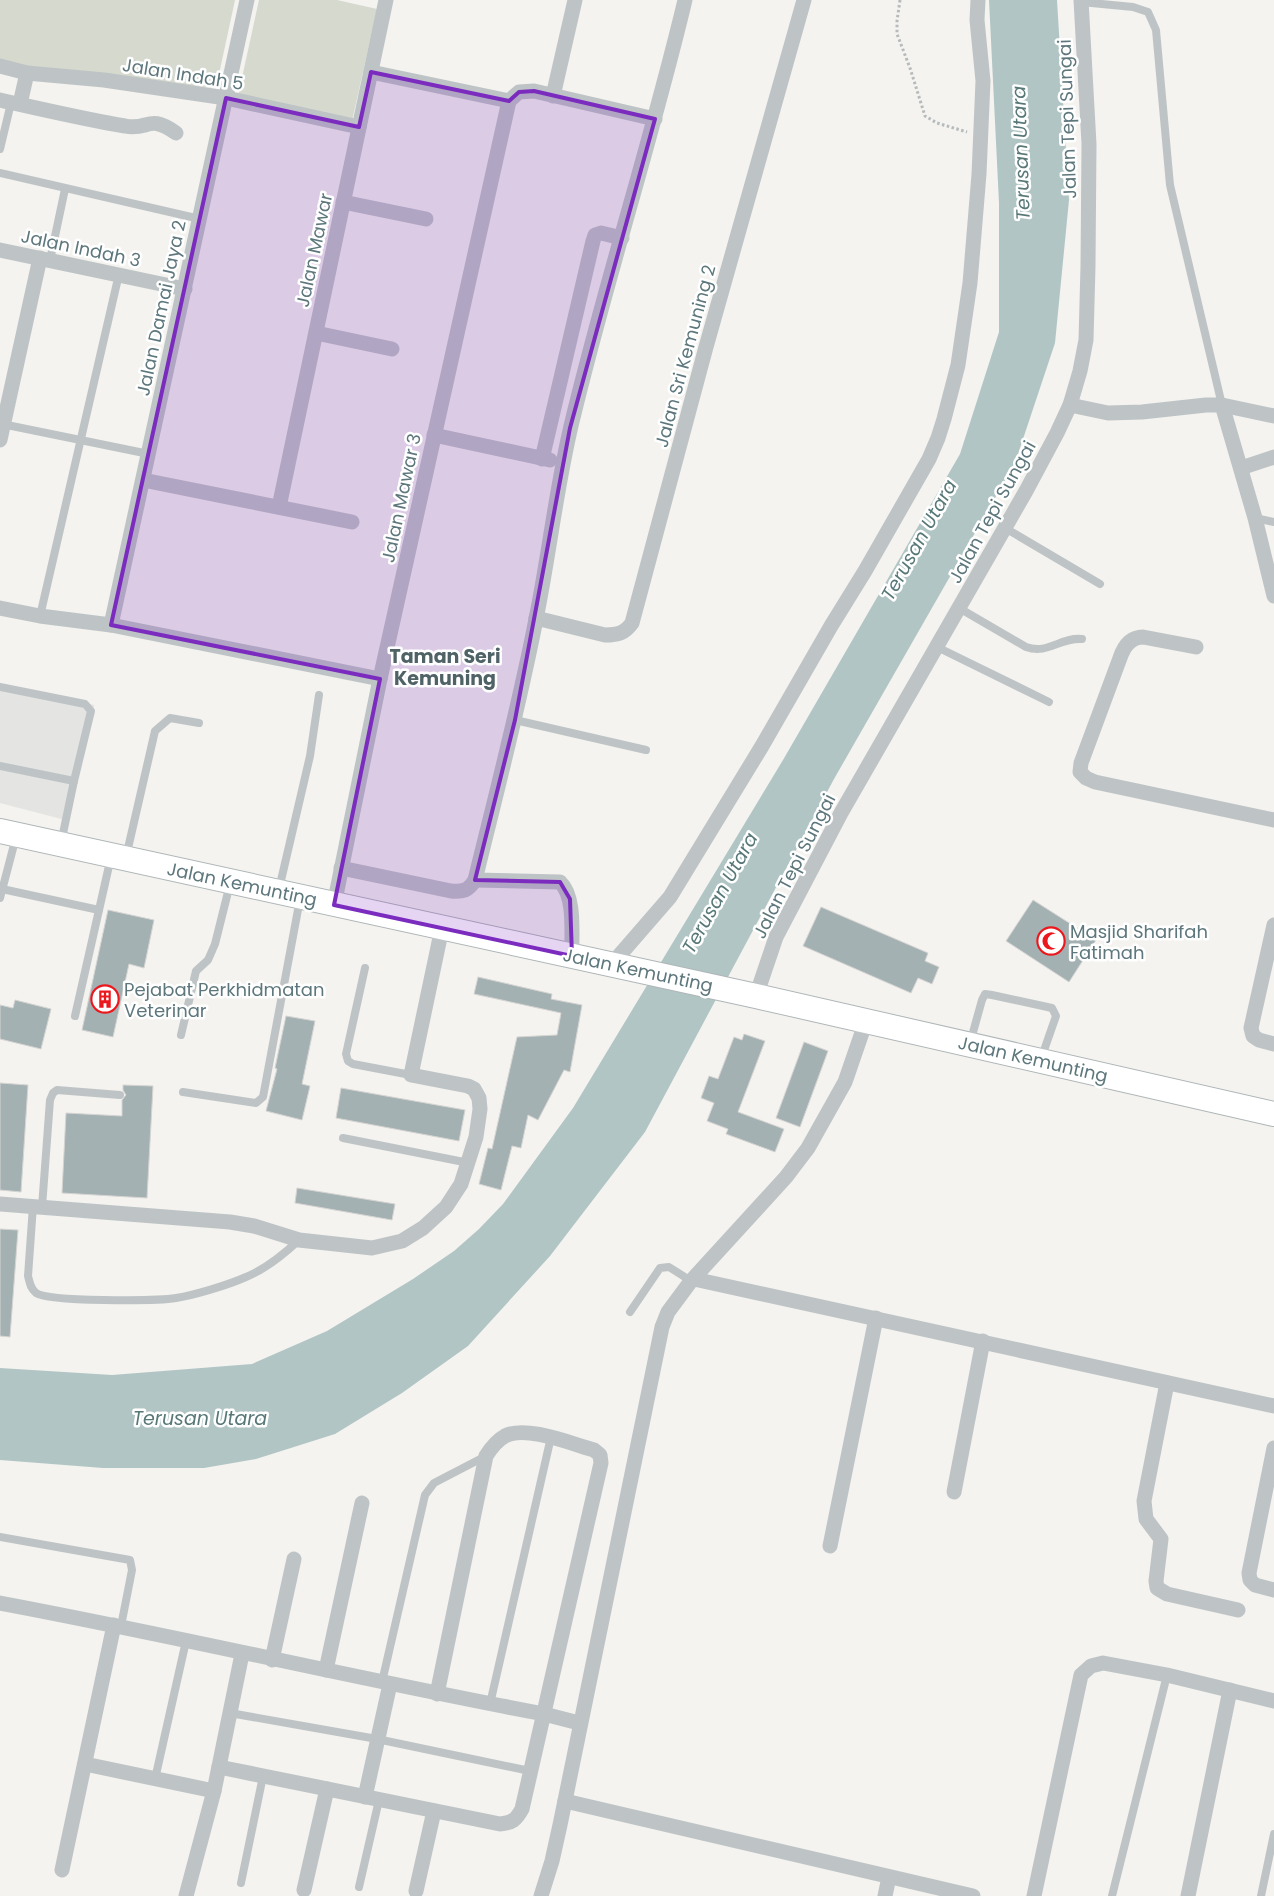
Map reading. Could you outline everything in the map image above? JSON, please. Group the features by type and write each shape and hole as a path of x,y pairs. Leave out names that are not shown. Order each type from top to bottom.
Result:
{"main road":[{"name":"Jalan Kemunting","path":"8,833 748,994 1274,1114"}],"street":[{"name":"Jalan Damai Jaya 2","path":"112,625 247,0"},
{"name":"Jalan Mawar","path":"279,508 386,0"},
{"path":"553,96 575,0"},
{"path":"341,868 461,892 470,888 474,880 515,720 536,618 563,463 584,376 686,0"},
{"name":"Jalan Sri Kemuning 2","path":"536,618 606,635 626,632 632,623 703,356 804,0"},
{"path":"611,965 670,897 865,571 929,458 944,419 953,388 963,335 970,283 979,174 983,81 977,20 978,0"},
{"name":"Jalan Tepi Sungai","path":"748,994 842,812 1005,528 1057,433 1070,405 1080,371 1086,340 1089,144 1081,1"},
{"name":"Jalan Indah 5","path":"0,66 27,73 104,80 226,98 359,127"},
{"path":"371,72 509,101 519,92 534,91 655,119"},
{"path":"27,73 10,102 127,127 157,123 176,132"},
{"name":"Jalan Mawar 3","path":"334,905 380,679 509,101"},
{"path":"343,202 426,219"},
{"path":"542,459 595,235 601,232 622,238"},
{"name":"Jalan Indah 3","path":"0,250 185,289"},
{"path":"0,440 2,424 45,259"},
{"path":"316,333 392,349"},
{"path":"1070,405 1108,413 1142,412 1206,405 1222,406 1274,416"},
{"path":"1222,406 1255,518 1274,596"},
{"path":"434,435 563,463"},
{"path":"1241,468 1274,457"},
{"path":"143,480 352,522"},
{"path":"0,608 40,616 112,625 380,679"},
{"path":"1196,647 1144,637 1136,637 1128,644 1123,650 1110,684 1081,763 1080,772 1086,778 1096,782 1274,820"},
{"path":"474,880 560,882 566,888 570,899 572,956"},
{"path":"1274,925 1251,1028 1252,1036 1274,1044"},
{"path":"0,1204 238,1223 268,1229 299,1240 372,1248 402,1241 423,1228 446,1207 461,1184 476,1137 480,1109 479,1098 474,1089 468,1086 411,1075 442,928"},
{"path":"541,1896 552,1861 565,1801 656,1350 668,1312 692,1280 786,1177 808,1148 845,1082 866,1021"},
{"path":"692,1280 983,1341 1274,1406"},
{"path":"830,1546 876,1318"},
{"path":"954,1492 983,1341"},
{"path":"1167,1383 1144,1501 1146,1520 1161,1539 1156,1581 1157,1588 1167,1594 1238,1610"},
{"path":"219,1767 500,1824 511,1824 522,1809 602,1463 600,1454 594,1450 550,1437 520,1432 507,1435 495,1444 486,1456 437,1694"},
{"path":"1274,1448 1249,1573 1250,1580 1255,1585 1274,1590"},
{"path":"326,1670 362,1503"},
{"path":"272,1660 294,1559"},
{"path":"0,1603 118,1625 242,1654 544,1714 580,1723"},
{"path":"62,1870 118,1625"},
{"path":"186,1896 214,1791 242,1654"},
{"path":"1034,1896 1081,1675 1091,1666 1104,1662 1274,1701"},
{"path":"372,1798 377,1739 386,1683"},
{"path":"1188,1896 1230,1690"},
{"path":"85,1764 214,1791"},
{"path":"304,1890 327,1789"},
{"path":"565,1801 972,1896"},
{"path":"416,1891 434,1811"},
{"path":"885,1896 890,1877"}],"lane":[{"path":"1081,1 1133,7 1148,12 1156,30 1170,185 1222,406"},
{"path":"0,149 10,102"},
{"path":"0,173 200,219"},
{"path":"45,259 65,189"},
{"path":"40,616 119,274"},
{"path":"2,424 149,454"},
{"path":"1255,518 1274,522"},
{"path":"1005,528 1100,584"},
{"path":"959,608 1026,647 1035,650 1047,649 1065,640 1082,639"},
{"path":"937,647 1049,702"},
{"path":"0,687 85,704 91,711 61,845"},
{"path":"184,1092 256,1103 263,1097 319,695"},
{"path":"75,1016 99,910 118,857 155,731 170,718 199,723"},
{"path":"515,720 646,750"},
{"path":"0,766 74,781"},
{"path":"0,898 8,833"},
{"path":"181,1035 196,971 208,960 215,944 231,882"},
{"path":"2,889 99,910"},
{"path":"365,968 346,1054 348,1061 353,1064 411,1075"},
{"path":"969,1044 982,1000 986,994 1052,1008 1056,1016 1040,1061"},
{"path":"120,1094 57,1090 53,1093 50,1100 28,1276 30,1287 37,1294 50,1297 123,1300 177,1298 247,1277 273,1262 299,1240"},
{"path":"343,1138 469,1163"},
{"path":"630,1312 660,1268 669,1267 692,1280"},
{"path":"490,1704 550,1437"},
{"path":"386,1683 425,1495 434,1483 486,1456"},
{"path":"0,1537 130,1560 132,1570 118,1625"},
{"path":"155,1779 186,1641"},
{"path":"1112,1896 1167,1675"},
{"path":"230,1713 377,1739 530,1771"},
{"path":"241,1883 263,1776"},
{"path":"359,1887 372,1798"},
{"path":"1261,1896 1274,1834"}],"path":[{"path":"900,0 897,34 925,116 937,123 980,135"}],"highlighted area":[{"path":"371,72 509,101 519,92 534,91 655,119 570,428 515,720 475,880 560,882 570,899 572,956 334,905 380,679 111,625 226,98 359,127"}],"shaded area":[{"path":"0,0 235,0 216,88 59,74 0,64"},
{"path":"259,0 337,0 377,9 352,121 238,96"},
{"path":"0,684 94,705 69,821 0,803"}],"water":[{"name":"Terusan Utara","path":"989,0 1057,0 1069,200 1055,343 1015,463 834,779 645,1132 550,1256 468,1346 402,1393 335,1434 256,1459 204,1468 103,1468 0,1460 0,1368 112,1375 252,1364 327,1331 413,1279 454,1251 479,1229 503,1204 573,1108 783,760 960,454 999,332 999,203"}],"building":[{"name":"Masjid Sharifah Fatimah","path":"1033,900 1096,940 1069,982 1006,941"},
{"path":"821,907 928,953 925,961 939,967 932,984 918,978 911,993 803,946"},
{"name":"Pejabat Perkhidmatan Veterinar","path":"108,910 154,920 144,968 129,964 113,1037 82,1030"},
{"path":"478,977 552,994 551,999 582,1005 570,1072 564,1070 538,1120 528,1115 521,1148 512,1146 501,1190 479,1184 488,1148 492,1149 517,1037 557,1035 561,1013 474,994"},
{"path":"15,1000 51,1009 41,1049 0,1039 0,1005 13,1008"},
{"path":"286,1016 315,1021 302,1084 310,1086 302,1120 266,1111 277,1069 275,1068"},
{"path":"744,1034 765,1041 738,1112 784,1129 775,1152 726,1134 728,1129 707,1121 714,1103 701,1098 709,1076 718,1079 734,1037 742,1040"},
{"path":"804,1042 828,1051 800,1127 776,1118"},
{"path":"0,1083 28,1085 21,1192 0,1190"},
{"path":"123,1085 153,1086 147,1198 62,1193 66,1113 122,1116 122,1100 126,1095"},
{"path":"341,1088 465,1110 459,1141 336,1118"},
{"path":"297,1188 395,1204 392,1220 295,1203"},
{"path":"0,1229 18,1230 10,1337 0,1336"}],"place":[{"name":"Masjid Sharifah Fatimah","path":"1051,941"},
{"name":"Pejabat Perkhidmatan Veterinar","path":"105,999"}],"district":[{"name":"Taman Seri Kemuning","path":"445,667"}]}
